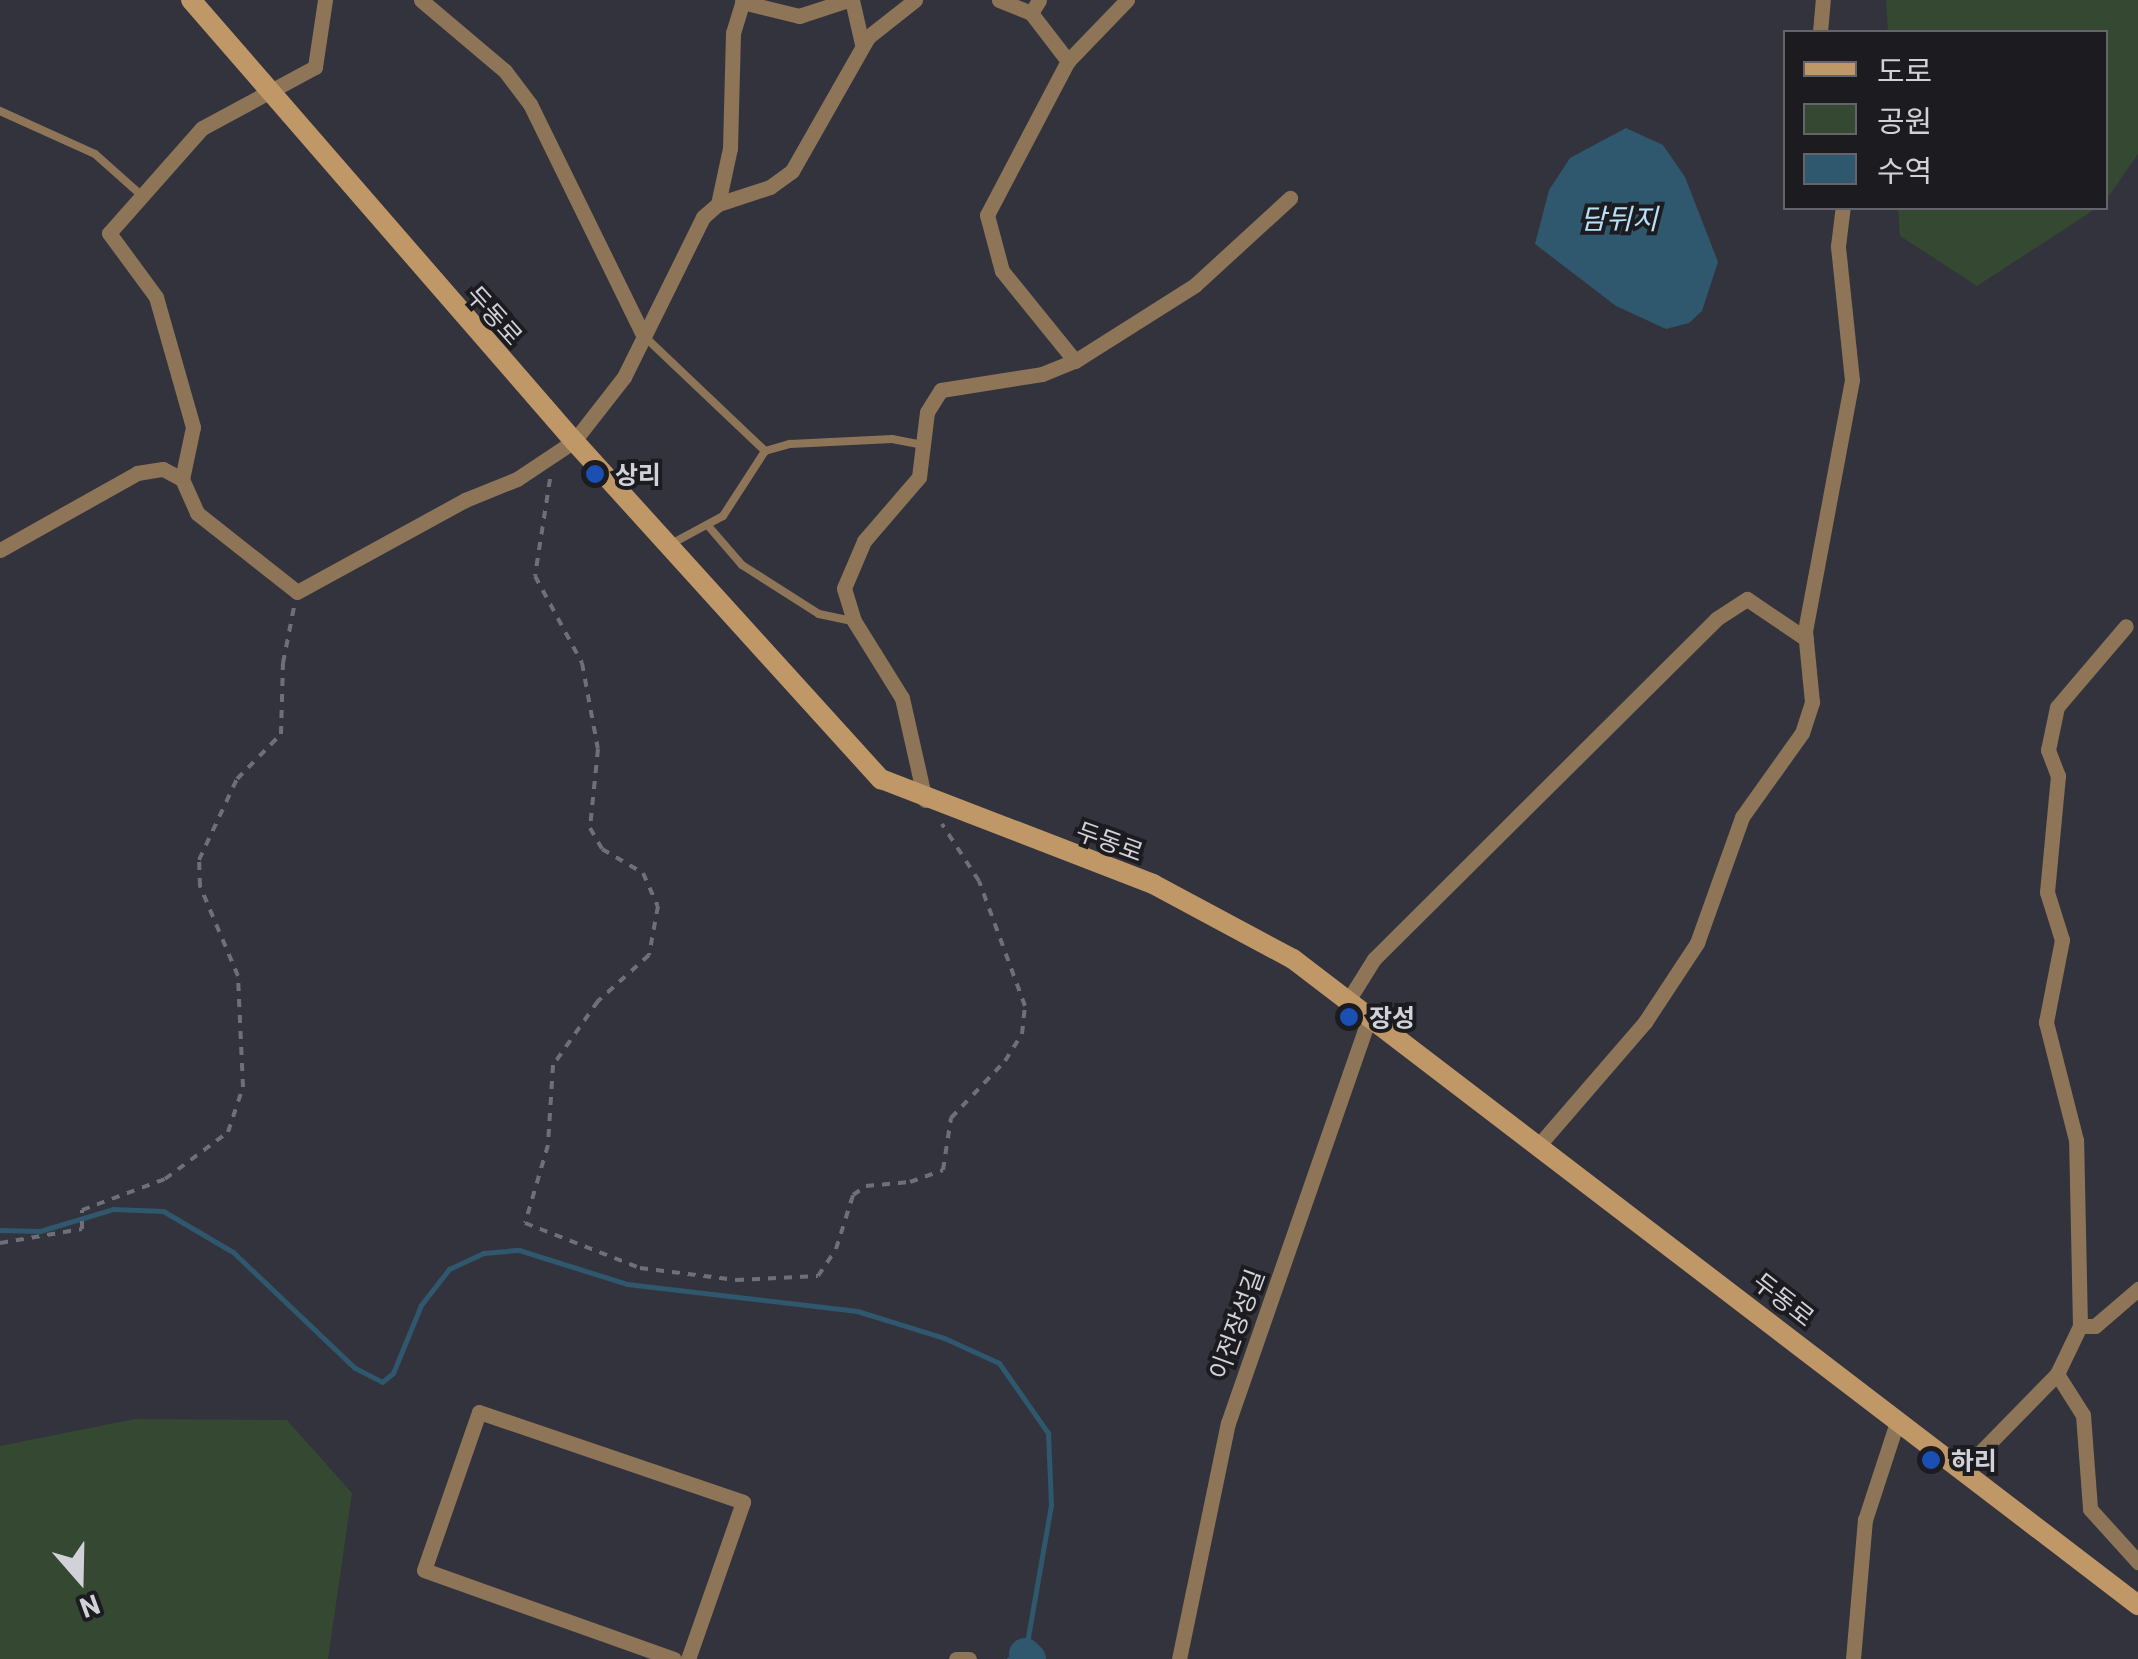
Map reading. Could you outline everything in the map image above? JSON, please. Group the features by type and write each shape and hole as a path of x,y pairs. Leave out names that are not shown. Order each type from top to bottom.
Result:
{"main road":[{"name":"두동로","path":"191,0 574,442 881,779 925,800 1153,884 1293,959 2138,1605"}],"street":[{"path":"325,0 316,68 272,96 202,128 139,193 108,233 156,297 193,427 182,479 197,512 218,534 297,592 574,442 624,377 703,217 718,204 770,187 792,172 862,48 888,16 915,0"},
{"path":"422,0 505,71 530,104 644,337"},
{"path":"718,204 730,148 733,33 743,1 799,16 850,0 862,48"},
{"path":"999,0 1035,7 1068,61"},
{"path":"1075,361 1002,272 987,216 1068,61 1127,0"},
{"path":"1820,30 1824,0"},
{"path":"925,800 902,698 854,622 844,588 864,541 919,477 928,412 941,390 1042,374 1075,361 1195,285 1290,198"},
{"path":"1538,1146 1645,1022 1697,943 1742,817 1802,733 1812,702 1806,639 1852,380 1838,246 1843,210"},
{"path":"0,550 137,473 163,470 182,479"},
{"path":"1349,999 1374,958 1716,619 1747,600 1806,639"},
{"path":"1963,1470 2057,1374 2080,1326 2076,1140 2046,1022 2062,940 2048,892 2058,776 2048,750 2057,706 2126,626"},
{"name":"이전장성길","path":"1179,1659 1228,1422 1370,1015"},
{"path":"2080,1326 2095,1326 2138,1289"},
{"path":"2057,1374 2083,1415 2090,1509 2138,1562"},
{"path":"674,1659 424,1570 480,1412 744,1502 688,1659"},
{"path":"1853,1659 1865,1520 1898,1420"}],"lane":[{"path":"0,112 95,154 139,193"},
{"path":"644,337 765,451"},
{"path":"667,546 710,528 765,451 790,444 892,439 926,446"},
{"path":"710,528 742,565 820,614 854,622"}],"path":[{"path":"546,460 549,494 535,576 582,663 598,749 590,828 602,849 643,873 658,906 649,954 598,1002 553,1065 548,1145 525,1223 640,1268 736,1280 818,1276 836,1249 853,1195 866,1186 910,1182 943,1170 951,1118 1005,1061 1022,1034 1025,1006 980,881 925,800"},
{"path":"0,1243 82,1229 82,1210 166,1179 228,1132 243,1086 238,976 200,886 198,860 237,779 282,734 282,663 297,592"}],"green space":[{"path":"1886,0 2138,0 2138,154 2108,197 2108,30 1888,30"},
{"path":"1898,210 2094,210 1977,286 1900,236"},
{"path":"135,1419 287,1420 352,1493 328,1659 0,1659 0,1446"}],"water":[{"name":"담뒤지","path":"1626,128 1663,145 1685,177 1718,262 1702,311 1689,323 1666,329 1616,306 1535,244 1549,190 1570,158"}],"waterway":[{"path":"0,1230 40,1231 113,1209 163,1211 233,1252 355,1368 382,1382 393,1373 421,1305 449,1269 483,1253 519,1250 627,1284 857,1311 944,1338 999,1363 1048,1433 1051,1505 1025,1654 1009,1659"},
{"path":"1025,1654 1030,1659"}],"place":[{"name":"상리","path":"595,474"},
{"name":"장성","path":"1349,1017"},
{"name":"하리","path":"1931,1460"}]}
